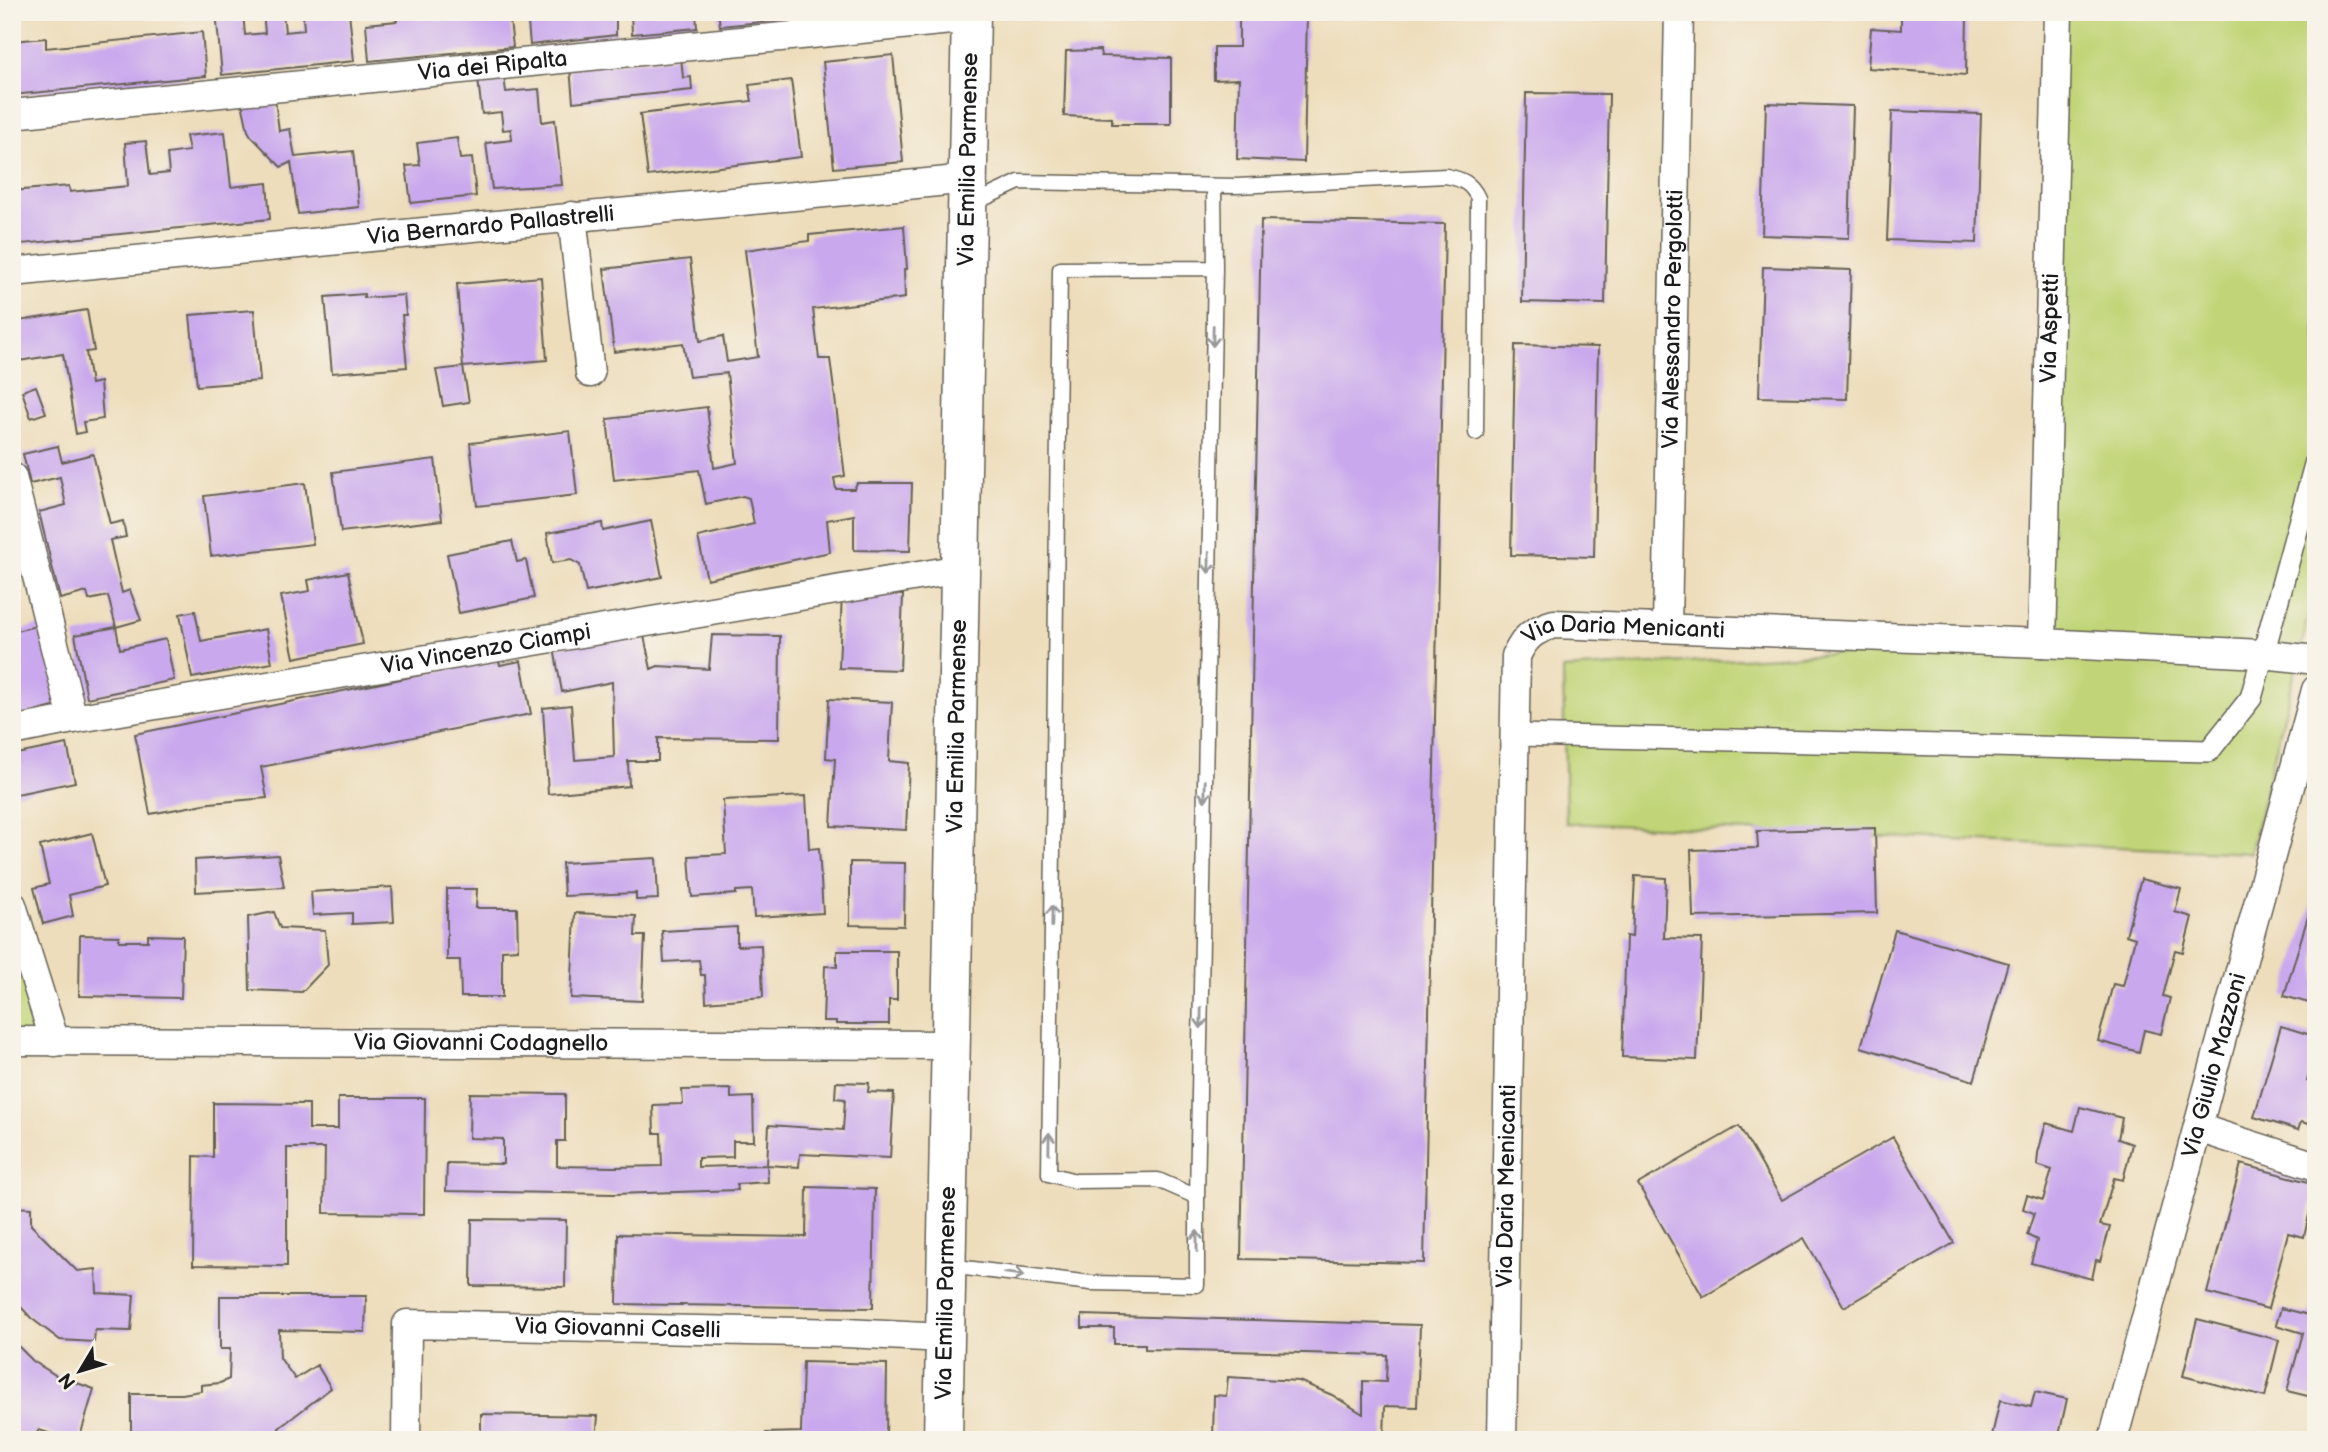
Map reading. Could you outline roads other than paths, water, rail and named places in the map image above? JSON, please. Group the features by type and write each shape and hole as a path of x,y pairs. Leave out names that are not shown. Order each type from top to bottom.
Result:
{"main road":[{"name":"Via Emilia Parmense","path":"943,1440 971,15"}],"street":[{"name":"Via Alessandro Pergolotti","path":"1667,627 1679,12"},
{"name":"Via Aspetti","path":"2042,643 2058,12"},
{"name":"Via dei Ripalta","path":"12,114 971,15"},
{"name":"Via Bernardo Pallastrelli","path":"12,272 572,216 968,192"},
{"path":"572,216 590,373"},
{"path":"1515,735 2209,751 2251,698 2316,461"},
{"path":"12,477 73,719"},
{"name":"Via Vincenzo Ciampi","path":"12,732 73,719 960,569"},
{"name":"Via Daria Menicanti","path":"1502,1440 1516,656 1524,640 1540,628 1554,624 2042,643 2262,654 2316,660"},
{"name":"Via Giulio Mazzoni","path":"2113,1440 2316,690"},
{"path":"12,905 55,1042"},
{"name":"Via Giovanni Codagnello","path":"12,1041 951,1045"},
{"path":"2198,1128 2316,1166"},
{"name":"Via Giovanni Caselli","path":"406,1440 407,1324 846,1333 945,1338"}],"lane":[{"path":"968,192 1019,182 1214,186 1446,176 1462,179 1473,188 1478,198 1476,433"},
{"path":"946,1266 1091,1283 1197,1285 1215,268 1214,186"},
{"path":"1197,1197 1158,1180 1075,1181 1049,1174 1060,269 1215,268"}]}
